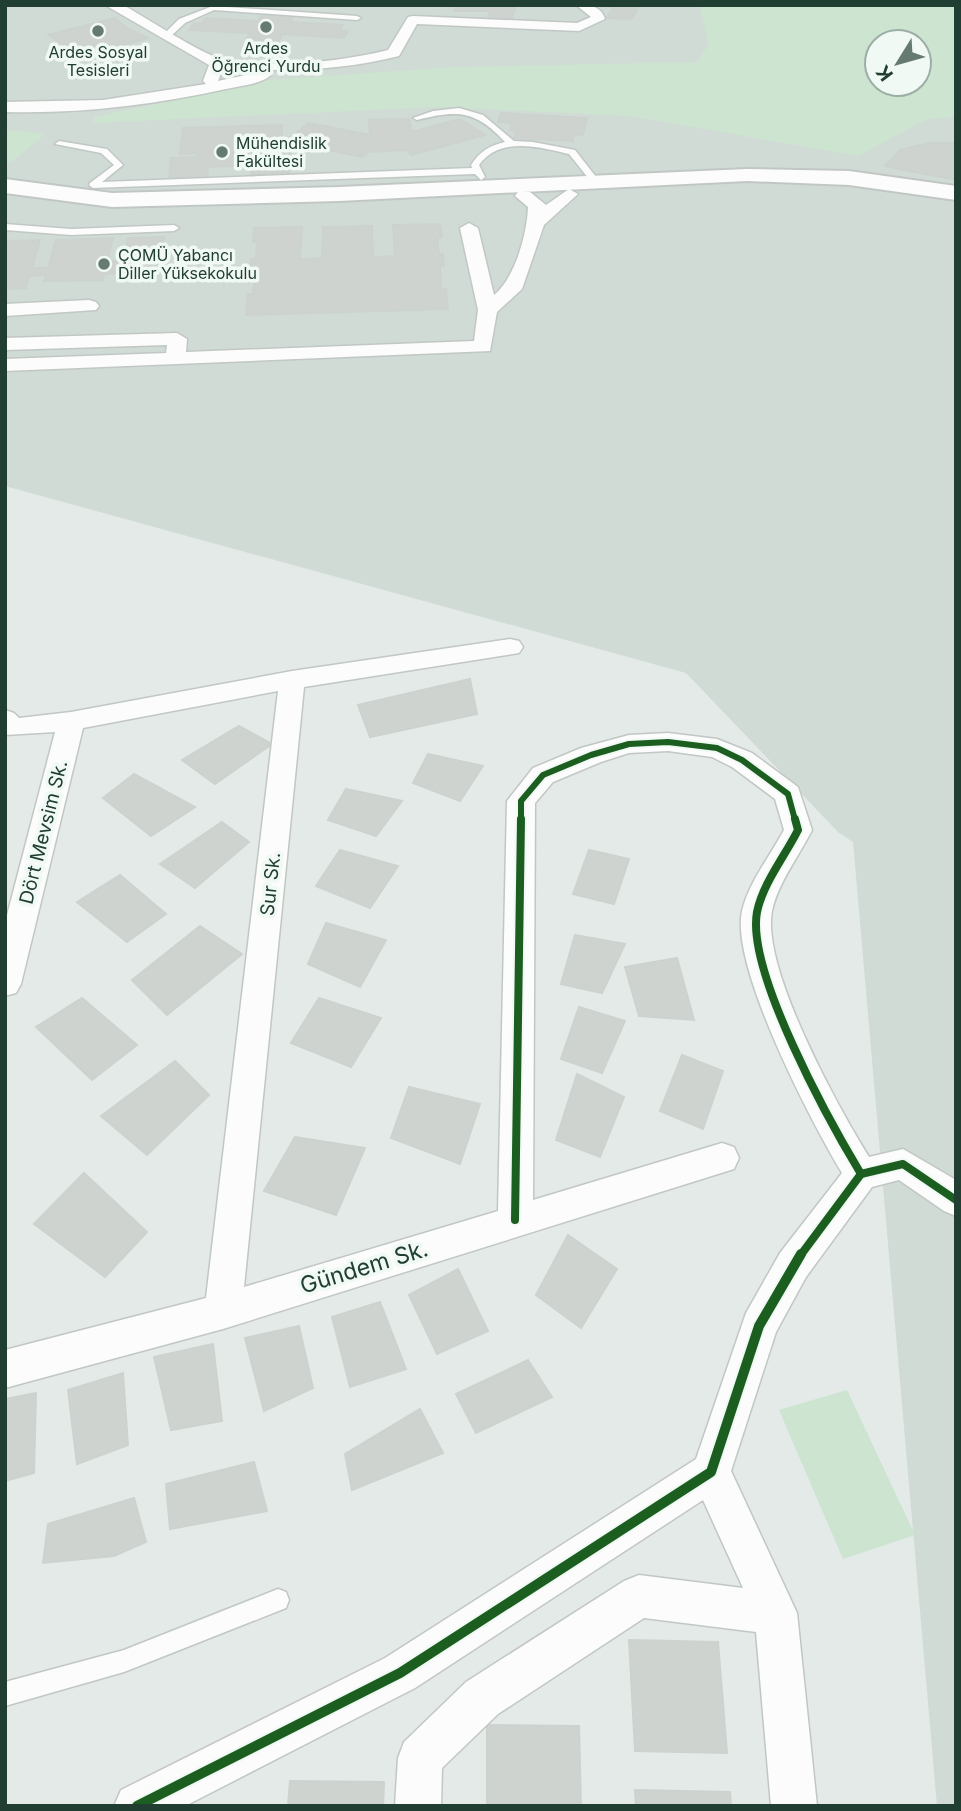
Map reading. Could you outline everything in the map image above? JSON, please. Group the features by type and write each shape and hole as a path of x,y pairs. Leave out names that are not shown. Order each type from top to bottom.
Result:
{"street":[{"path":"112,5 217,63 291,69"},
{"path":"5,107 75,108 194,91 291,69 340,65 394,53 413,20 579,27 598,19 598,16 583,5"},
{"path":"194,91 209,83 217,63"},
{"path":"536,223 569,189 596,182 747,175 849,178 956,193"},
{"path":"5,186 86,191 112,200 482,179 519,191 537,205 536,223 513,289 488,310"},
{"path":"5,202 109,214 519,191 739,186 887,192 956,203"},
{"path":"5,365 483,347 488,310 470,228"},
{"path":"5,310 89,306"},
{"path":"5,344 177,339 175,360"},
{"path":"5,719 12,727 71,721 292,680 510,647"},
{"name":"Sur Sk.","path":"223,1311 292,680"},
{"name":"Dört Mevsim Sk.","path":"5,984 71,721"},
{"path":"515,1220 521,801 543,775 629,744 668,742 717,748 742,760 788,794 798,830 757,911 755,932 760,962 847,1152 861,1174"},
{"name":"Gündem Sk.","path":"5,1369 223,1311 722,1158"},
{"path":"137,1806 400,1673 711,1472 759,1326 793,1265 861,1174 903,1164 956,1200"},
{"path":"711,1472 776,1614 794,1806"},
{"path":"418,1806 420,1758 482,1698 639,1595 776,1614"}],"lane":[{"path":"150,25 182,21 213,8 357,18"},
{"path":"167,35 182,21"},
{"path":"417,118 449,109 464,110 500,131 513,145"},
{"path":"59,144 104,151 119,165 86,191"},
{"path":"482,179 478,157 486,150 513,145 572,152 596,182"},
{"path":"5,227 71,232 174,228"},
{"path":"5,1694 124,1661 278,1600"}],"shaded area":[{"path":"5,5 956,5 956,1806 937,1806 853,842 839,833 686,673 5,486"}],"green space":[{"path":"699,5 956,5 956,117 927,119 858,156 630,116 438,107 92,123 94,117 268,80 454,67 697,62 709,44"},
{"path":"11,130 45,134 12,162 5,161 5,135"},
{"path":"847,1390 915,1535 843,1559 779,1410"}],"building":[{"path":"457,5 516,5 512,18 488,17 490,11 454,11"},
{"path":"640,5 631,19 606,18 614,8 603,6"},
{"name":"Ardes Öğrenci Yurdu","path":"262,15 293,16 290,22 343,25 340,30 348,31 344,38 282,34 279,41 247,39 250,33 189,30 194,23 202,24 206,18 258,21"},
{"name":"Ardes Sosyal Tesisleri","path":"115,18 128,29 148,38 114,48 64,45 48,35"},
{"path":"501,113 587,118 583,135 574,134 573,141 514,138 516,131 510,130 512,123 498,122"},
{"name":"Mühendislik Fakültesi","path":"409,119 411,132 460,119 485,135 412,155 405,150 369,152 362,157 286,141 309,123 370,135 369,120"},
{"name":"Mühendislik Fakültesi","path":"282,125 282,150 264,151 263,155 289,154 289,173 251,174 252,165 208,167 207,176 169,177 171,158 197,157 198,153 180,154 183,128"},
{"path":"930,143 956,143 956,180 885,166 900,150"},
{"path":"440,224 442,237 437,238 439,255 443,254 444,266 440,266 441,289 446,289 448,309 246,315 248,294 253,294 255,271 250,271 251,259 256,259 254,228 302,227 300,259 322,258 323,227 372,226 373,257 395,256 393,225"},
{"name":"ÇOMÜ Yabancı Diller Yüksekokulu","path":"164,237 156,278 119,279 120,273 104,274 103,280 44,281 46,275 29,276 26,288 5,289 5,241 40,240 32,268 48,268 56,240 113,238 107,261 123,261 128,238"},
{"path":"470,679 477,714 370,737 358,705"},
{"path":"239,726 272,744 215,784 182,760"},
{"path":"428,754 483,766 460,801 413,783"},
{"path":"134,774 195,807 151,836 103,798"},
{"path":"346,789 402,801 376,836 328,820"},
{"path":"222,822 249,842 195,888 160,864"},
{"path":"340,850 398,866 370,908 316,886"},
{"path":"589,850 629,859 614,904 573,894"},
{"path":"120,875 166,914 127,942 77,902"},
{"path":"326,923 386,940 360,987 308,964"},
{"path":"200,926 242,954 167,1015 132,980"},
{"path":"575,935 625,944 602,993 561,984"},
{"path":"677,958 694,1020 639,1016 625,967"},
{"path":"82,998 137,1045 92,1080 36,1027"},
{"path":"319,998 381,1018 351,1067 291,1043"},
{"path":"579,1007 625,1021 602,1073 561,1059"},
{"path":"682,1055 723,1071 703,1129 660,1111"},
{"path":"175,1061 209,1095 147,1155 101,1116"},
{"path":"577,1074 624,1097 600,1157 556,1140"},
{"path":"409,1087 480,1104 460,1164 391,1138"},
{"path":"295,1137 365,1148 336,1215 264,1191"},
{"path":"84,1173 147,1232 105,1277 34,1224"},
{"path":"568,1235 617,1269 581,1328 536,1295"},
{"path":"458,1269 488,1331 437,1354 409,1295"},
{"path":"380,1302 406,1369 350,1387 332,1317"},
{"path":"299,1326 313,1388 264,1411 245,1338"},
{"path":"213,1344 222,1421 171,1430 154,1357"},
{"path":"528,1360 552,1397 476,1433 456,1394"},
{"path":"123,1373 128,1445 77,1464 68,1390"},
{"path":"36,1393 34,1473 5,1481 5,1399"},
{"path":"420,1409 443,1453 352,1490 345,1454"},
{"path":"254,1462 267,1511 170,1529 166,1484"},
{"path":"134,1498 146,1542 114,1556 43,1563 48,1524"},
{"path":"629,1640 718,1642 727,1753 635,1751"},
{"path":"487,1725 579,1726 581,1806 487,1806"},
{"path":"290,1781 384,1782 383,1806 288,1806"},
{"path":"635,1790 730,1792 731,1806 636,1806"}],"cycle path":[{"path":"515,1220 521,801 543,775 591,755 629,744 668,742 717,748 742,760 788,794 798,830 761,902 757,912 756,934 762,963 788,1031 861,1174"},
{"path":"137,1806 400,1673 711,1472 759,1326 793,1265 861,1174 903,1164 956,1200"}],"place":[{"name":"Ardes Öğrenci Yurdu","path":"266,27"},
{"name":"Ardes Sosyal Tesisleri","path":"98,31"},
{"name":"Mühendislik Fakültesi","path":"222,152"},
{"name":"ÇOMÜ Yabancı Diller Yüksekokulu","path":"104,264"}]}
